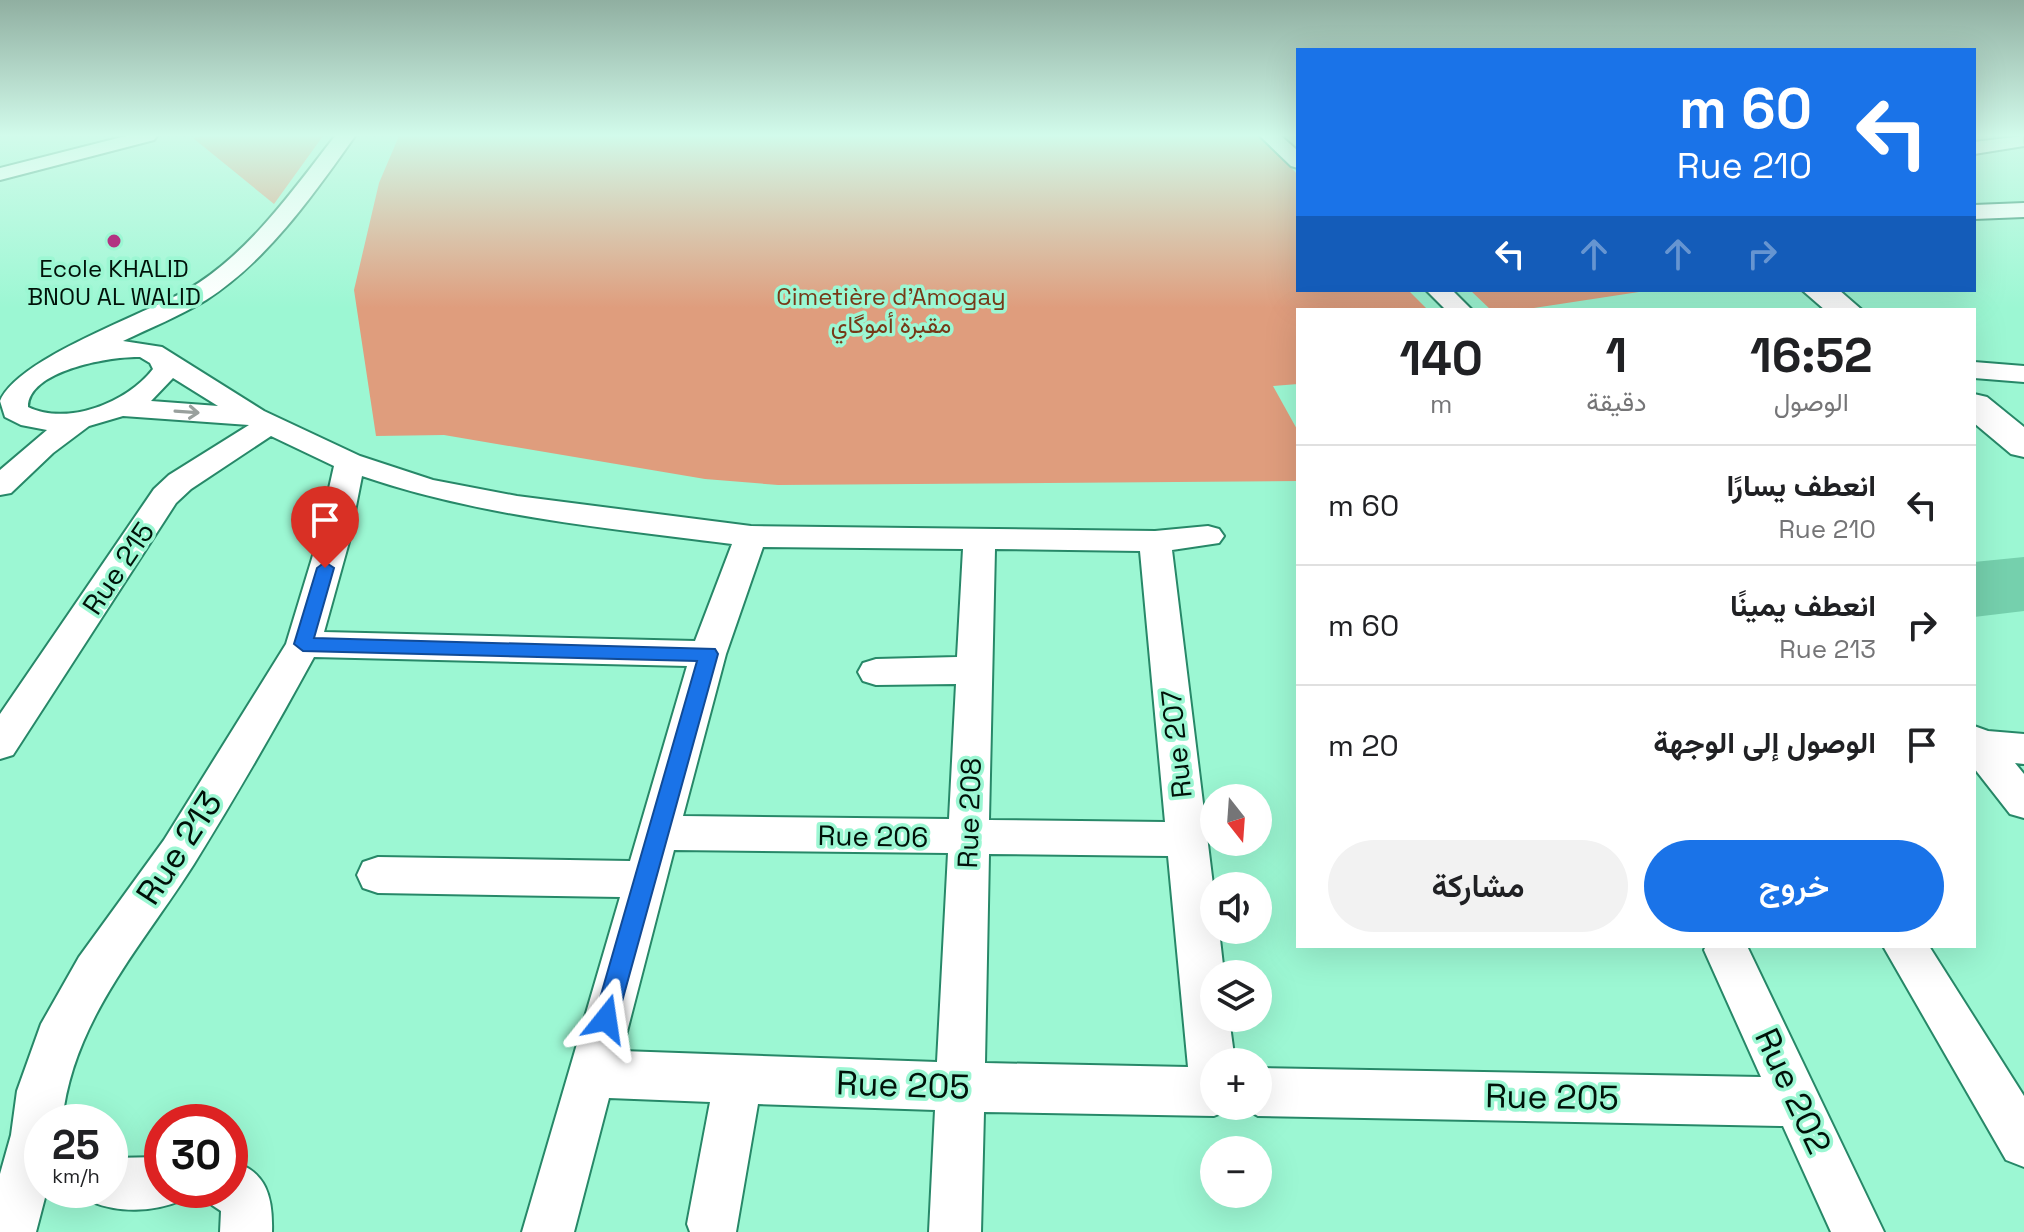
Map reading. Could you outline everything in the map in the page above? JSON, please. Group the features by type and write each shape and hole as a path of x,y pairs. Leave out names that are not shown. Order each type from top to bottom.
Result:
{"main road":[{"path":"1821,292 1843,308"},
{"path":"1976,407 2024,446"}],"street":[{"path":"0,464 18,419 13,403 26,383 198,294 245,256 301,193"},
{"path":"1976,212 2014,211 2024,234"},
{"path":"1440,292 1458,308"},
{"path":"18,419 52,423 79,420 120,407 152,389 166,369 162,358 198,294"},
{"path":"0,379 124,349 162,358 261,421 350,462 427,488 517,506 751,536 1155,541 1208,536"},
{"path":"1976,370 2024,374"},
{"path":"120,407 261,421"},
{"path":"0,486 79,420"},
{"name":"Rue 215","path":"0,744 165,496 261,421"},
{"name":"Rue 213","path":"40,1104 58,1040 95,972 179,852 269,706 303,644 333,542 350,462"},
{"path":"548,1232 708,654 751,536"},
{"name":"Rue 208","path":"955,1232 979,539"},
{"name":"Rue 207","path":"1155,541 1209,1048"},
{"path":"303,644 708,654"},
{"path":"876,672 974,670"},
{"path":"1976,743 2024,749"},
{"path":"1976,743 2024,802"},
{"name":"Rue 206","path":"657,833 1186,839"},
{"path":"378,875 644,879"},
{"path":"1906,948 2024,1142"},
{"name":"Rue 202","path":"1726,950 1858,1232"},
{"name":"Rue 205","path":"591,1074 959,1087 1200,1091"},
{"path":"713,1224 738,1080"},
{"name":"Rue 205","path":"1272,1092 1798,1102"},
{"path":"246,1232 247,1208"}],"green space":[{"path":"261,193 282,193 274,204"},
{"name":"Cimetière d'Amogay مقبرة أموگاي","path":"377,193 1296,193 1296,292 1410,292 1426,308 1296,308 1296,384 1273,386 1296,427 1296,481 778,485 705,479 444,435 376,436 354,290"},
{"path":"1472,292 1639,292 1533,308 1489,308"}],"building":[{"path":"2024,557 2024,611 1976,617 1976,562"}],"place":[{"name":"Ecole KHALID BNOU AL WALID","path":"114,241"}],"route":[{"path":"325,568 303,644 708,654 606,1019"}]}
